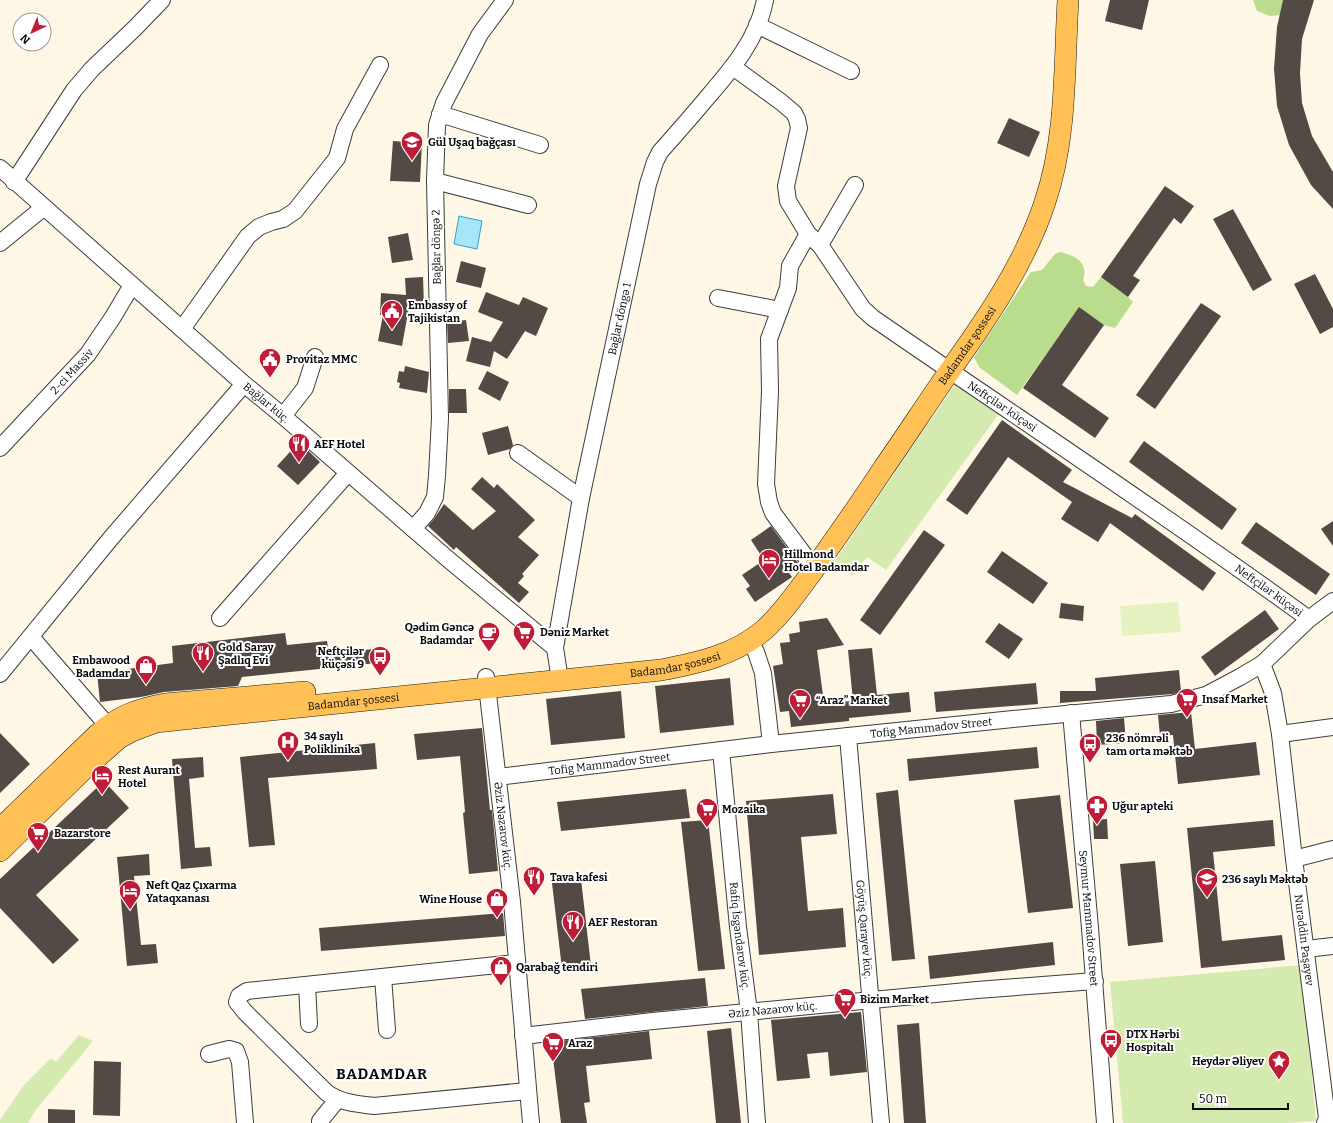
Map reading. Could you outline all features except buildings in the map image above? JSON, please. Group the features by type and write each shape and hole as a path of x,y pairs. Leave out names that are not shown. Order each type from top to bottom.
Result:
{"main road":[{"name":"Badamdar şossesi","path":"0,851 84,770 113,732 121,717 150,707 165,704 486,682 659,663 688,658 750,641 764,630 777,617 814,568 974,337 1018,266 1028,246 1052,182 1057,154 1062,123 1068,0"},
{"name":"Badamdar şossesi","path":"0,829 113,732"}],"street":[{"path":"14,182 74,90 92,69 162,0"},
{"name":"Bağlar döngə 2","path":"413,529 427,513 435,497 437,476 440,418 435,181 436,132 444,103 480,34 505,0"},
{"name":"Bağlar döngə 1","path":"560,675 555,648 581,498 648,184 660,152 734,67 749,44 757,25 764,0"},
{"path":"757,25 851,71"},
{"path":"182,329 248,236 259,227 283,219 295,211 337,158 345,129 380,65"},
{"name":"Neftçilər küçəsi","path":"734,67 794,113 799,128 786,186 788,201 808,234 820,245 862,309 872,318 1222,555 1309,619"},
{"path":"440,114 540,145"},
{"name":"Bağlar küç.","path":"0,168 43,208 244,384 555,648"},
{"path":"435,181 528,205"},
{"path":"820,245 855,185"},
{"path":"0,243 43,208"},
{"path":"808,234 790,266 788,288 769,339 770,391 766,484 769,502 773,513 814,568"},
{"name":"2-ci Massiv","path":"0,448 88,354 114,317 132,285"},
{"path":"718,298 780,310"},
{"path":"283,416 305,388 315,357"},
{"path":"0,674 111,538 244,384"},
{"path":"518,453 581,498"},
{"path":"220,618 348,473"},
{"name":"Tofig Mammadov Street","path":"498,777 770,744 1171,704 1206,695 1262,664 1309,619 1333,601"},
{"path":"31,636 113,732"},
{"path":"750,641 756,652 763,673 770,744"},
{"name":"Nurəddin Paşayev","path":"1262,664 1273,693 1280,734 1294,859 1327,1118 1325,1123"},
{"name":"Əziz Nəzərov küç.","path":"486,682 512,902 527,1091 531,1123"},
{"name":"Seymur Mammadov Street","path":"1071,713 1095,981 1105,1123"},
{"path":"1280,734 1333,727"},
{"name":"Göyüş Qarayev küç.","path":"848,736 881,1123"},
{"name":"Rafiq İsgəndərov küç.","path":"721,750 738,927 748,1012 757,1123"},
{"path":"1294,859 1333,849"},
{"path":"1306,949 1333,946"},
{"path":"516,963 247,991 239,996 238,1002 245,1012 327,1093 338,1100 374,1106 527,1091"},
{"path":"383,977 386,1030"},
{"name":"Əziz Nəzərov küç.","path":"523,1036 748,1012 977,990 1095,981"},
{"path":"307,984 309,1024"},
{"path":"209,1054 230,1049 236,1051 240,1062 244,1123"},
{"path":"320,1123 320,1121 338,1100"}],"green space":[{"path":"1253,0 1283,0 1280,15 1270,16 1257,11"},
{"path":"1060,252 1075,258 1082,264 1084,269 1083,280 1086,286 1093,287 1101,277 1133,302 1115,328 1104,325 1079,308 1017,395 979,367 974,357 1031,272 1042,270 1055,254"},
{"path":"955,384 998,415 886,570 867,557 852,576 835,561"},
{"path":"1178,602 1181,632 1122,636 1120,606"},
{"path":"1302,965 1316,1121 1288,1123 1123,1123 1110,982"},
{"path":"79,1035 93,1041 35,1111 28,1123 0,1123 0,1120 24,1085 51,1058 56,1062"}],"water":[{"path":"459,216 482,221 477,249 454,244"}],"place":[{"name":"Gül Uşaq bağçası","path":"412,162"},
{"name":"Embassy of Tajikistan","path":"392,330"},
{"name":"Provitaz MMC","path":"270,378"},
{"name":"AEF Hotel","path":"299,464"},
{"name":"Hillmond Hotel Badamdar","path":"769,580"},
{"name":"Qədim Gəncə Badamdar","path":"489,652"},
{"name":"Dəniz Market","path":"524,652"},
{"name":"Gold Saray Şadlıq Evi","path":"203,672"},
{"name":"Neftçilər küçəsi 9","path":"380,676"},
{"name":"Embawood Badamdar","path":"146,686"},
{"name":"Insaf Market","path":"1187,718"},
{"name":"“Araz” Market","path":"800,720"},
{"name":"34 saylı Poliklinika","path":"288,762"},
{"name":"236 nömrəli tam orta məktəb","path":"1090,764"},
{"name":"Rest Aurant Hotel","path":"102,796"},
{"name":"Uğur apteki","path":"1097,826"},
{"name":"Mozaika","path":"707,828"},
{"name":"Bazarstore","path":"38,852"},
{"name":"Tava kafesi","path":"534,896"},
{"name":"236 saylı Məktəb","path":"1207,898"},
{"name":"Neft Qaz Çıxarma Yataqxanası","path":"130,910"},
{"name":"Wine House","path":"497,918"},
{"name":"AEF Restoran","path":"573,942"},
{"name":"Qarabağ tendiri","path":"501,986"},
{"name":"Bizim Market","path":"845,1018"},
{"name":"DTX Hərbi Hospitalı","path":"1111,1060"},
{"name":"Araz","path":"553,1062"},
{"name":"Heydər Əliyev","path":"1279,1080"}],"district":[{"name":"BADAMDAR","path":"382,1074"}]}
